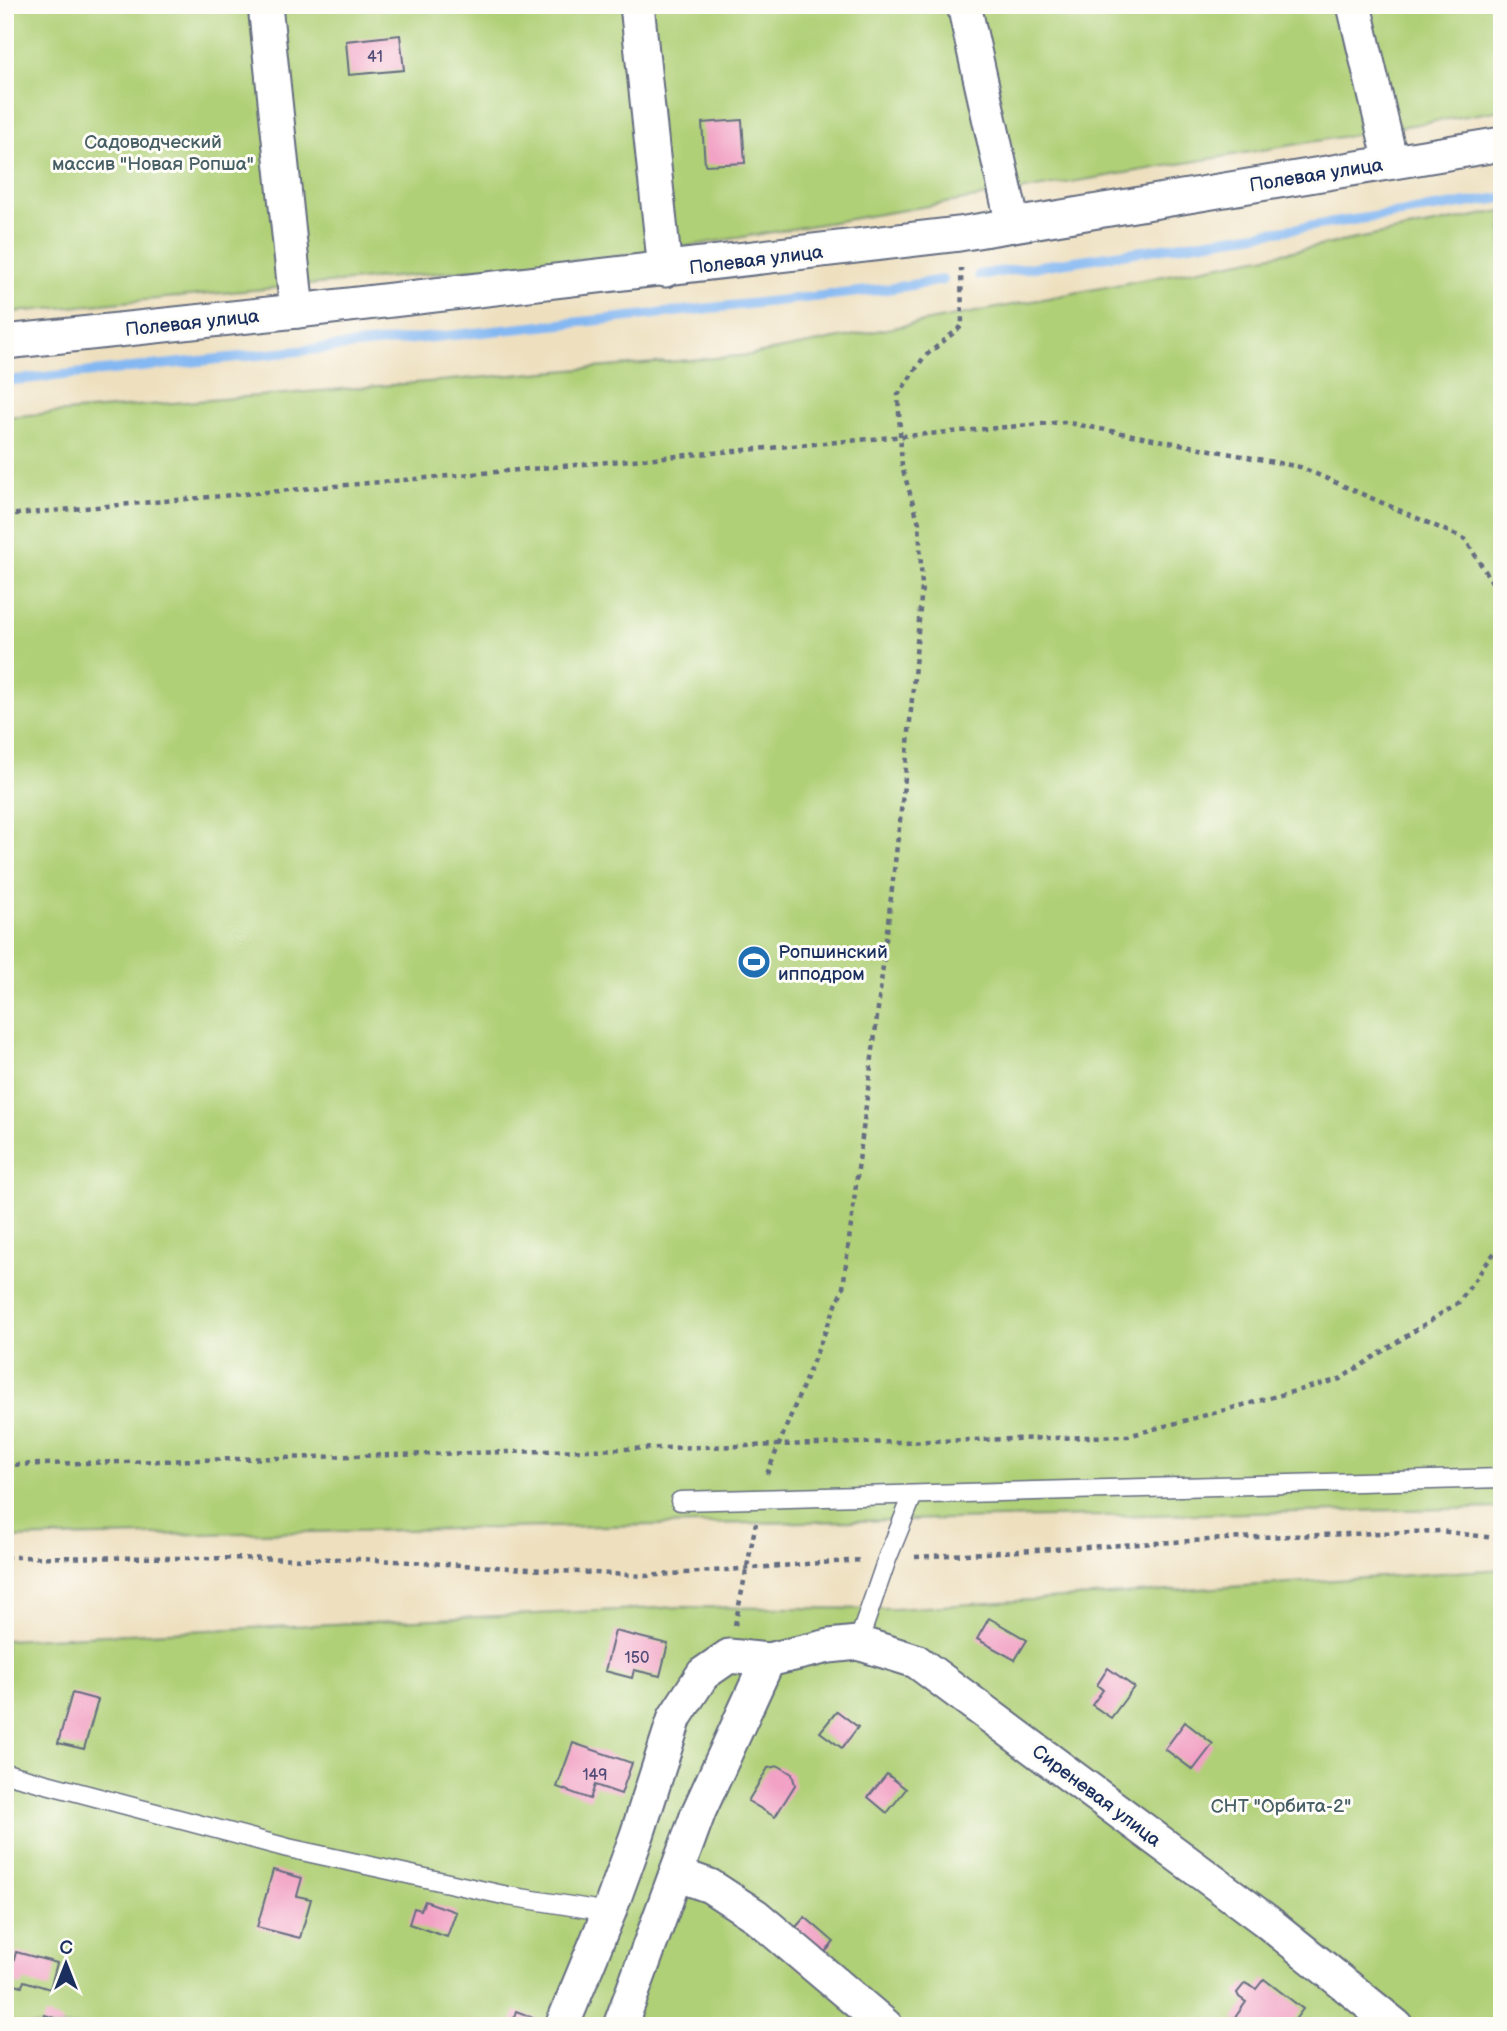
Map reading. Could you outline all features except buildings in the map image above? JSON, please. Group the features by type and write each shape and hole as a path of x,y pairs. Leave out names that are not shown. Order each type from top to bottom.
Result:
{"street":[{"path":"265,5 298,311"},
{"path":"637,5 665,270"},
{"path":"964,5 1013,225"},
{"path":"1354,5 1391,162"},
{"name":"Полевая улица","path":"5,342 665,270 960,234 1502,144"},
{"name":"Сиреневая улица","path":"729,1656 768,1660 829,1646 858,1643 916,1661 1265,1920 1396,2026"},
{"path":"562,2026 610,1912 675,1717 703,1674 729,1656"},
{"path":"620,2026 699,1811 768,1660"},
{"path":"676,1874 710,1886 756,1916 886,2026"}],"lane":[{"path":"680,1501 1502,1478"},
{"path":"858,1643 913,1495"},
{"path":"5,1773 288,1848 508,1896 610,1912"}],"path":[{"path":"729,1656 768,1470 843,1288 905,777 922,587 919,523 902,467 898,395 924,357 962,326 960,234"},
{"path":"5,515 1064,422 1300,467 1465,539 1502,598"},
{"path":"5,1465 1128,1436 1340,1379 1459,1302 1502,1242"},
{"path":"5,1558 361,1559 645,1576 1259,1537 1440,1531 1502,1539"}],"green space":[{"name":"Садоводческий массив \"Новая Ропша\"","path":"5,5 1502,5 1502,110 641,254 5,313"},
{"name":"Ропшинский ипподром","path":"1502,211 1502,1508 5,1538 5,417 751,355"},
{"name":"СНТ \"Орбита-2\"","path":"1502,1569 1502,2026 5,2026 5,1640 680,1607 895,1609"}],"waterway":[{"path":"979,275 1502,198"},
{"path":"5,381 610,319 887,289 943,280"}],"place":[{"name":"Ропшинский ипподром","path":"754,962"}]}
